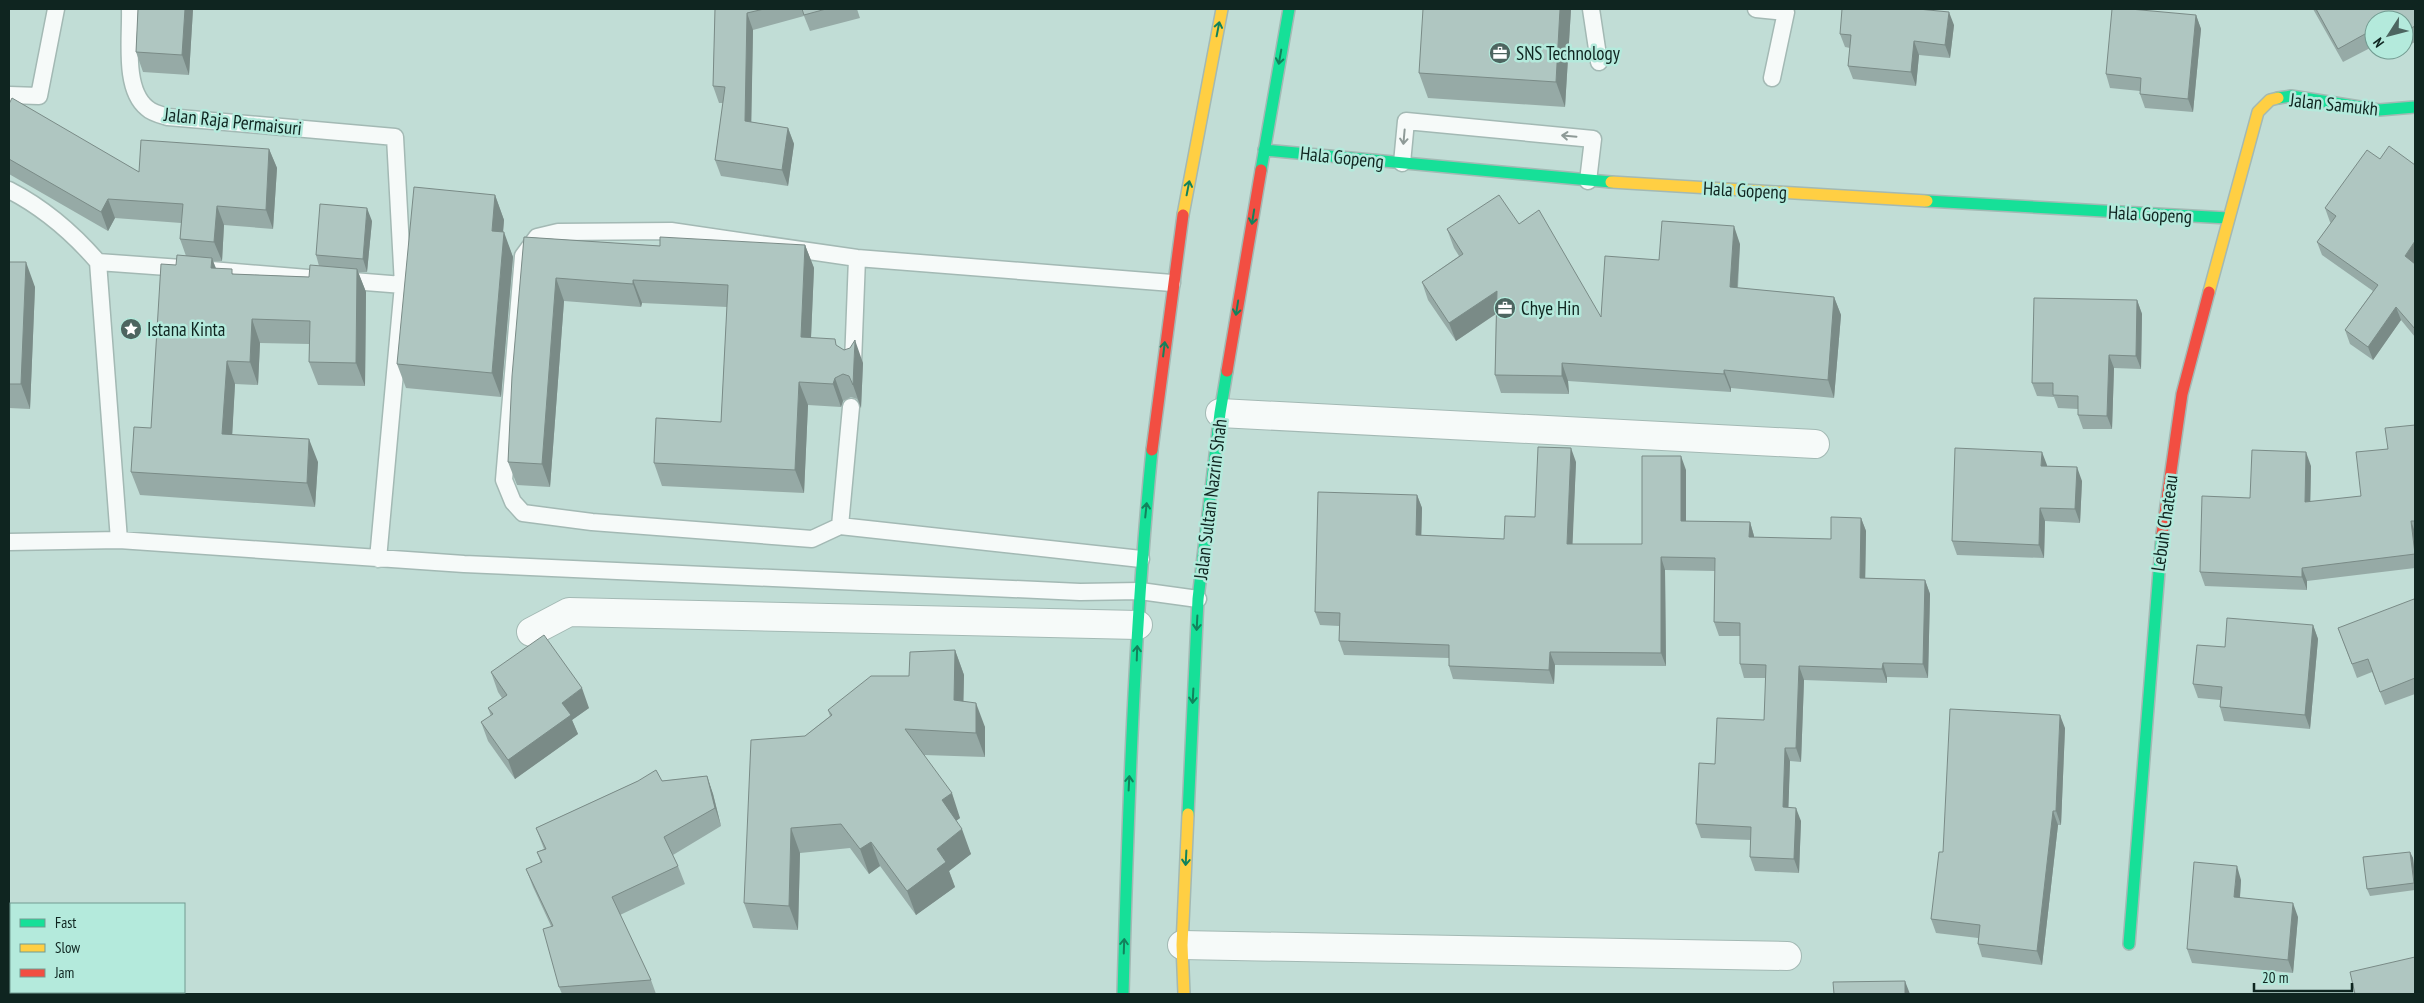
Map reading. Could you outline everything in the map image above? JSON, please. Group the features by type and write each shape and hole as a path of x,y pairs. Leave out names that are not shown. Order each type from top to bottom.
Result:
{"main road":[{"path":"1123,994 1129,784 1141,559 1172,283 1222,9"},
{"name":"Jalan Sultan Nazrin Shah","path":"1184,994 1182,945 1198,599 1220,413 1289,9"},
{"name":"Jalan Samukh","path":"2258,112 2270,100 2291,96 2379,110 2415,107"},
{"name":"Lebuh Chateau","path":"2130,944 2158,558 2182,394 2258,112"},
{"name":"Hala Gopeng","path":"1264,150 1588,181 2228,218"}],"street":[{"path":"1220,413 1815,444"},
{"path":"531,632 569,612 1138,625"},
{"path":"1182,945 1787,956"}],"lane":[{"path":"9,95 39,96 56,9"},
{"name":"Jalan Raja Permaisuri","path":"130,9 131,77 135,95 148,110 168,118 395,137 403,285"},
{"path":"1591,9 1599,62"},
{"path":"1756,9 1786,12 1772,78"},
{"path":"1402,163 1406,121 1593,138 1588,181"},
{"path":"9,190 29,200 73,233 98,262 119,540"},
{"path":"1141,559 840,526 812,539 592,522 523,514 513,502 504,480 522,256 537,237 558,232 671,231 857,258 1172,283"},
{"path":"853,363 857,258"},
{"path":"98,262 403,285 378,559"},
{"path":"840,526 851,407"},
{"path":"9,542 119,540 378,559 1080,592 1140,592 1198,599"}],"building":[{"path":"138,9 185,9 182,55 136,52"},
{"path":"715,9 764,9 747,13 745,121 788,128 782,170 715,160 725,87 713,86"},
{"path":"802,9 826,9 804,15"},
{"name":"SNS Technology","path":"1423,9 1560,9 1556,82 1419,73"},
{"path":"1842,9 1918,9 1949,12 1945,45 1914,41 1911,72 1848,66 1851,35 1840,34"},
{"path":"2112,9 2196,15 2188,99 2140,94 2141,78 2106,74"},
{"path":"2316,9 2415,9 2414,27 2414,10 2364,10 2364,35 2338,49"},
{"path":"12,98 139,172 141,140 269,149 266,210 217,206 214,242 180,239 183,204 108,199 101,212 9,159 9,104"},
{"path":"2389,146 2415,165 2415,241 2405,256 2415,264 2415,329 2396,307 2368,347 2345,330 2378,285 2317,242 2336,216 2325,208 2367,150 2380,159"},
{"path":"414,187 495,195 492,231 504,232 492,373 397,364"},
{"path":"1499,195 1519,224 1539,210 1601,317 1605,256 1659,260 1662,221 1734,226 1730,287 1834,297 1828,380 1724,370 1724,374 1562,363 1562,376 1495,375 1497,291 1449,323 1422,282 1463,254 1447,229"},
{"path":"320,204 367,208 363,259 316,255"},
{"path":"524,237 660,246 660,237 805,245 801,337 835,339 836,345 844,350 850,348 855,340 853,385 849,376 843,374 835,378 833,384 799,382 795,470 654,463 656,418 721,422 728,285 633,280 633,284 556,278 542,464 508,462 512,376"},
{"path":"177,255 212,258 211,268 232,269 232,274 309,277 310,265 357,269 356,363 309,362 310,321 252,319 250,362 227,361 222,434 309,439 307,483 131,472 134,427 151,428 161,264 176,265"},
{"path":"9,262 26,262 21,384 9,384"},
{"path":"2034,298 2137,300 2136,356 2109,355 2107,416 2078,415 2078,396 2053,395 2053,383 2032,383"},
{"path":"2415,425 2415,521 2411,521 2415,554 2302,568 2302,577 2200,572 2202,496 2250,498 2252,450 2306,452 2305,502 2361,496 2356,452 2388,449 2385,428"},
{"path":"1538,447 1571,448 1567,544 1642,544 1642,456 1681,456 1681,521 1750,522 1749,537 1831,539 1831,517 1861,518 1860,578 1925,580 1923,664 1883,663 1882,669 1799,666 1796,748 1785,748 1783,807 1796,808 1794,859 1750,857 1751,827 1696,824 1699,763 1715,764 1717,718 1764,720 1766,665 1740,664 1740,623 1714,622 1715,558 1661,557 1661,653 1550,652 1549,670 1449,666 1449,645 1339,641 1340,613 1315,612 1318,492 1417,495 1416,535 1504,539 1505,516 1535,517"},
{"path":"1955,448 2042,452 2041,466 2077,467 2075,509 2040,508 2039,545 1952,541"},
{"path":"2414,599 2415,678 2380,692 2368,659 2352,664 2338,628"},
{"path":"2227,618 2313,625 2305,715 2220,707 2222,687 2193,684 2197,645 2225,647"},
{"path":"544,635 582,688 562,703 571,715 508,760 481,722 493,714 488,708 507,695 491,672"},
{"path":"955,650 954,700 976,703 976,733 905,729 952,793 942,800 962,829 937,849 946,862 907,891 871,842 860,849 841,824 791,828 789,906 744,903 751,740 805,736 832,715 828,710 871,676 909,676 910,652"},
{"path":"1950,709 2060,715 2056,811 2053,811 2037,951 1978,944 1980,925 1931,919 1939,852 1943,852"},
{"path":"656,770 662,781 707,776 715,808 664,837 678,866 612,897 651,980 559,987 543,929 553,926 526,869 542,862 537,852 546,849 536,828 638,781"},
{"path":"2410,852 2414,883 2367,889 2363,857"},
{"path":"2194,862 2237,866 2234,897 2293,903 2288,960 2187,949"},
{"path":"2415,957 2415,994 2355,994 2350,972"},
{"path":"1905,981 1905,994 1834,994 1833,982"}],"traffic: fast":[{"path":"1261,170 1289,9"},
{"path":"2278,98 2291,96 2379,110 2415,107"},
{"path":"1264,150 1611,182"},
{"path":"1927,201 2228,218"},
{"path":"1188,814 1198,599 1220,413 1227,371"},
{"path":"1123,994 1136,654 1152,450"},
{"path":"2129,944 2162,534"}],"traffic: slow":[{"path":"1183,215 1222,9"},
{"path":"2209,292 2258,112 2270,100 2278,98"},
{"path":"1611,182 1927,201"},
{"path":"1184,994 1182,945 1188,814"}],"traffic: jam":[{"path":"1227,371 1261,170"},
{"path":"1152,450 1183,215"},
{"path":"2162,534 2182,394 2209,292"}],"place":[{"name":"SNS Technology","path":"1500,53"},
{"name":"Chye Hin","path":"1505,308"},
{"name":"Istana Kinta","path":"131,329"}]}
